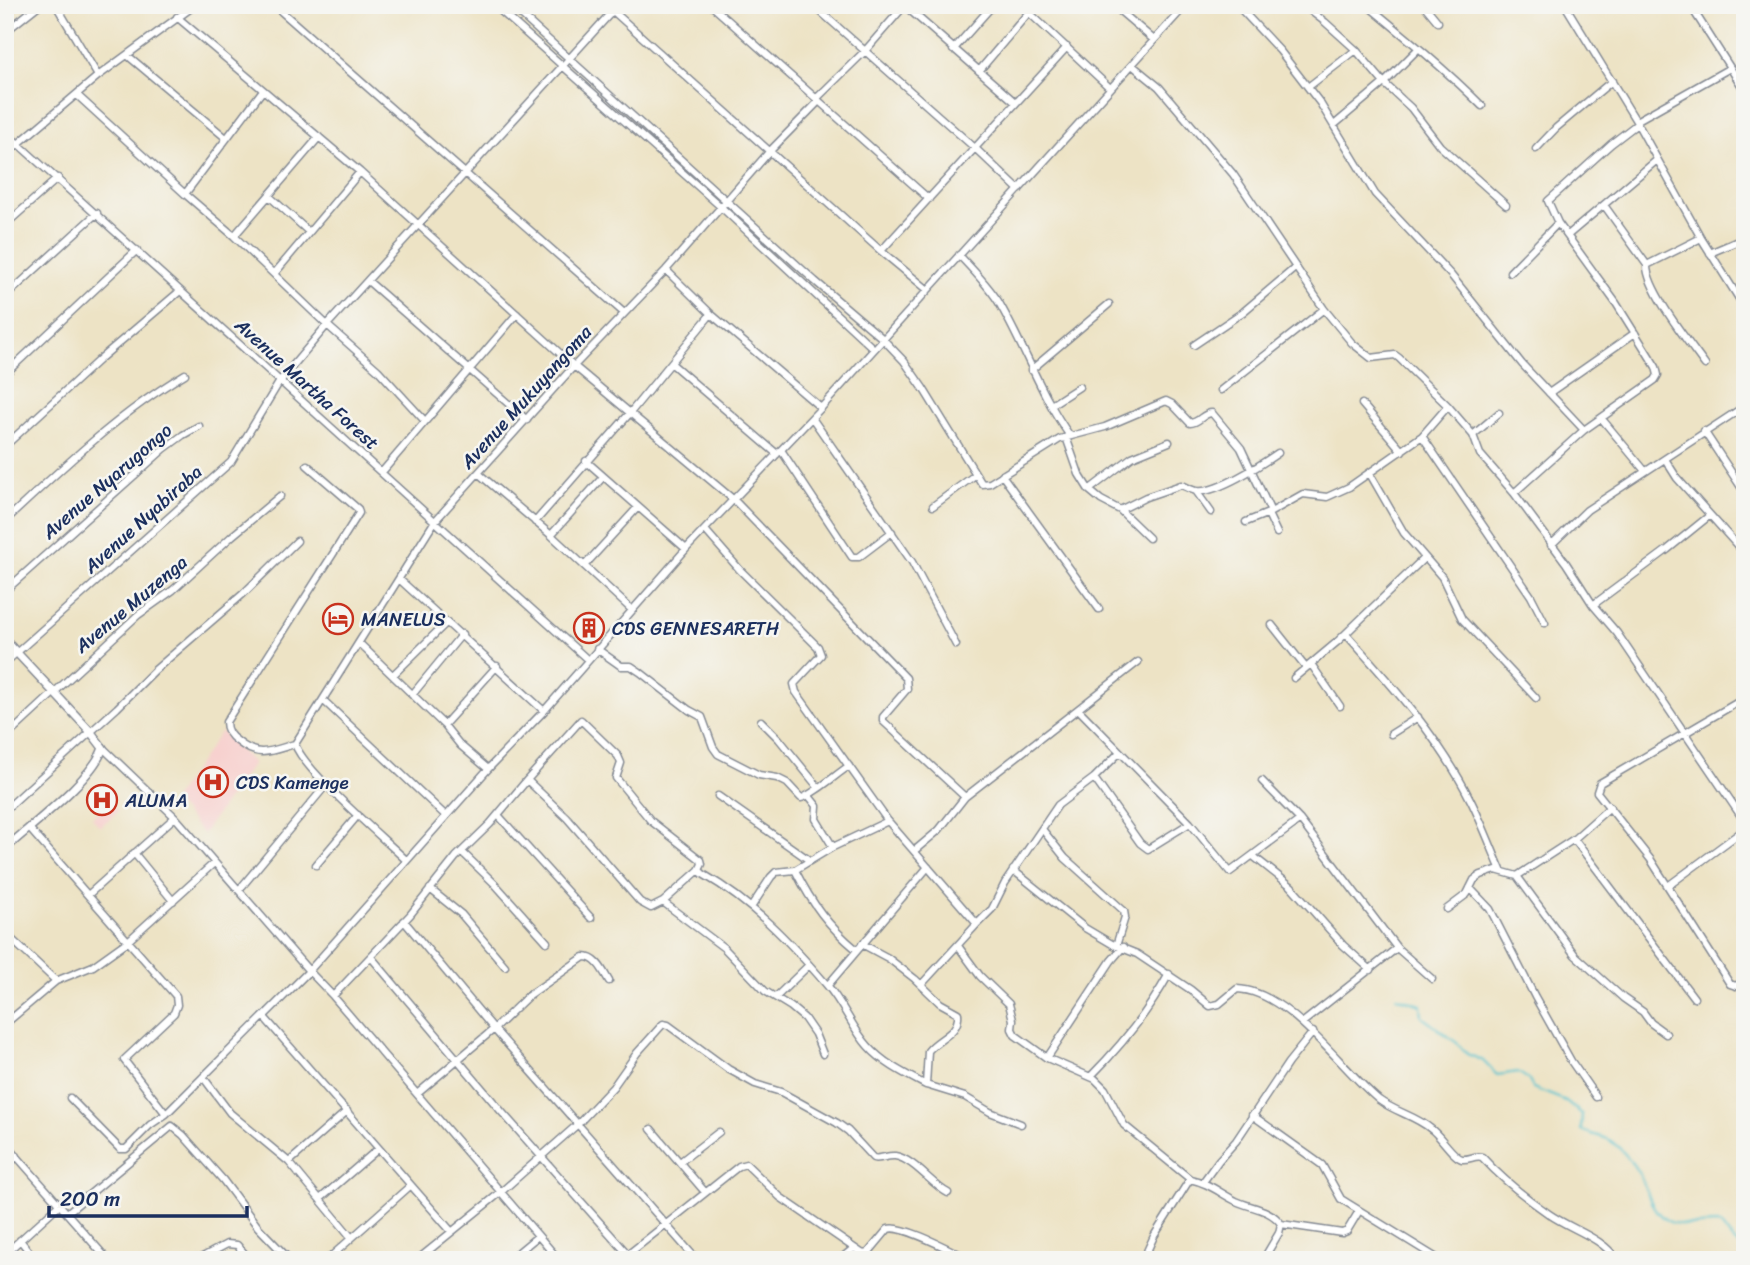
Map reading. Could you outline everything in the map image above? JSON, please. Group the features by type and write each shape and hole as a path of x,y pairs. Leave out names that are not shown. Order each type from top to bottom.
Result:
{"street":[{"path":"5,32 39,5"},
{"path":"55,5 98,76"},
{"path":"274,5 624,313"},
{"path":"494,5 721,207 874,349"},
{"path":"510,5 815,281 882,338 904,361 923,388 979,481 985,484 1052,443 1105,427 1166,401 1190,423 1212,413 1241,448 1277,533"},
{"path":"711,5 929,199"},
{"path":"813,5 1019,190"},
{"path":"904,5 1016,103"},
{"name":"Avenue Mukuyangoma","path":"295,744 435,521 574,366 666,270 769,152 865,51 904,5"},
{"path":"953,50 993,5"},
{"path":"1021,5 1110,88"},
{"path":"1114,5 1154,40"},
{"path":"70,1098 120,1149 126,1149 150,1125 166,1114 309,971 686,549 821,408 1186,5"},
{"path":"1237,5 1274,43 1308,87 1376,194 1451,275 1522,364 1584,430"},
{"path":"1303,5 1356,50 1410,108 1440,146 1506,205"},
{"path":"1367,5 1406,35 1482,106"},
{"path":"1424,5 1438,22"},
{"path":"1565,5 1636,122 1700,238 1745,308"},
{"path":"1690,5 1745,91"},
{"path":"5,155 98,76 190,7"},
{"path":"615,8 769,152 928,290"},
{"name":"Avenue Nyabiraba","path":"5,663 230,461 247,438 280,381 327,325 615,8"},
{"path":"979,71 1029,12"},
{"path":"177,17 360,172 574,366 734,500 906,678 906,689 883,717 883,721 965,797"},
{"path":"881,251 1067,47"},
{"path":"1334,125 1384,83 1418,49"},
{"path":"1308,87 1356,50"},
{"path":"127,55 226,138"},
{"path":"1132,65 1159,86 1233,174 1324,309 1366,356 1371,358 1395,355 1448,406 1473,435 1480,454 1514,493 1566,563 1593,605 1617,633 1745,822"},
{"path":"1514,493 1584,430 1655,380 1658,375 1656,367 1634,333 1558,223 1548,201 1636,122 1730,68"},
{"path":"1536,149 1556,128 1612,81"},
{"path":"185,194 264,90"},
{"path":"77,95 378,370 424,420"},
{"name":"Avenue Martha Forest","path":"5,132 587,660"},
{"path":"234,236 319,137"},
{"path":"1568,235 1657,160"},
{"path":"274,274 360,172"},
{"path":"5,225 58,178"},
{"path":"269,196 309,232"},
{"path":"1604,205 1647,265 1646,275 1654,290 1705,365"},
{"path":"5,297 97,213"},
{"path":"1510,272 1558,223"},
{"path":"1710,253 1745,237"},
{"path":"1647,265 1700,238"},
{"path":"5,374 136,250"},
{"path":"959,255 984,282 998,303 1068,437 1079,474 1089,490 1120,510 1149,538"},
{"path":"1194,345 1243,312 1295,268"},
{"path":"666,270 712,314 821,408"},
{"path":"368,281 527,420"},
{"path":"5,446 180,292"},
{"path":"1031,370 1109,304"},
{"path":"1222,390 1324,309"},
{"path":"382,472 517,314"},
{"path":"535,522 631,413 712,314"},
{"path":"1549,393 1634,333"},
{"path":"672,364 779,452 852,557 859,557 892,532"},
{"path":"5,521 117,420 146,397 185,374"},
{"path":"1051,405 1079,387"},
{"path":"1362,404 1402,451"},
{"path":"1246,522 1303,494 1327,497 1370,474 1422,436 1448,406"},
{"path":"1551,545 1587,510 1745,406"},
{"path":"1473,435 1499,413"},
{"path":"811,418 912,562 956,645"},
{"path":"1602,419 1645,471"},
{"name":"Avenue Nyarugongo","path":"5,592 164,449 200,426"},
{"path":"1704,431 1745,493"},
{"path":"1422,436 1531,596 1545,623"},
{"path":"1089,490 1132,457 1169,442"},
{"path":"1120,510 1146,497 1181,485 1196,491 1210,489 1252,471 1278,453"},
{"path":"1665,459 1677,478 1745,554"},
{"path":"586,461 686,549"},
{"path":"307,465 358,509 359,513 226,722 226,729 249,750 258,753 267,753 295,744 302,757 327,784 406,860"},
{"path":"478,473 585,565 632,610"},
{"path":"1370,474 1404,533 1442,577 1462,619 1536,698"},
{"path":"933,506 975,475"},
{"path":"1002,475 1099,609"},
{"path":"551,535 603,477"},
{"path":"1196,491 1211,512"},
{"name":"Avenue Muzenga","path":"5,738 138,615 173,590 280,496"},
{"path":"585,565 638,508"},
{"path":"1593,605 1709,516"},
{"path":"706,531 740,570 818,647 821,655 798,678 794,688 888,821 977,924"},
{"path":"5,810 155,670 243,594 297,541"},
{"path":"1294,678 1346,634 1424,558"},
{"path":"399,579 544,711"},
{"path":"393,675 447,622"},
{"path":"1272,625 1340,706"},
{"path":"1346,634 1418,717 1471,800 1501,870"},
{"path":"412,695 462,635"},
{"path":"5,640 103,748 175,817 333,996 559,1260"},
{"path":"359,643 444,725 460,745 488,769"},
{"path":"597,649 621,666 631,666 702,717 713,747 727,760 760,775 787,783 801,798 809,796 849,766"},
{"path":"914,852 939,830 965,797 1138,662"},
{"path":"444,725 497,666"},
{"path":"1745,698 1600,783 1597,792 1651,860 1730,984 1736,986 1745,980"},
{"path":"323,700 446,816"},
{"path":"1078,709 1190,823 1230,872 1300,820"},
{"path":"1391,734 1418,717"},
{"path":"333,996 404,921 462,852 581,720 618,756 621,763 616,778 619,783 652,821 701,860 699,870 663,902 651,908 640,902 567,818 527,780"},
{"path":"761,721 818,787"},
{"path":"5,849 93,766 103,748"},
{"path":"921,985 992,909 1013,870 1058,805 1094,778 1119,753"},
{"path":"1094,778 1140,843 1148,849 1190,823"},
{"path":"1262,781 1300,820 1397,947 1432,979"},
{"path":"239,890 327,784"},
{"path":"718,796 809,860"},
{"path":"809,796 817,806 816,819 833,847"},
{"path":"1517,876 1574,839 1610,807"},
{"path":"316,865 358,815"},
{"path":"498,815 591,918"},
{"path":"88,895 175,817"},
{"path":"752,906 776,872 795,870 833,847 888,821"},
{"path":"29,828 176,996 174,1013 124,1060 166,1114"},
{"path":"1042,829 1065,858 1124,911 1125,917 1119,946 1111,961 1047,1058"},
{"path":"1668,886 1745,829"},
{"path":"1574,839 1694,998"},
{"path":"462,852 547,942"},
{"path":"135,853 173,901"},
{"path":"1253,856 1291,886 1343,945 1371,970"},
{"path":"5,1024 56,981 93,965 128,941 214,863"},
{"path":"828,985 928,867"},
{"path":"699,870 752,906 828,985 867,1045 887,1063 926,1085 965,1097 990,1112 1021,1124"},
{"path":"795,870 813,904 839,935 888,958 940,1003 956,1011 959,1016 953,1031 928,1051 926,1085"},
{"path":"1013,870 1085,928 1169,974 1210,1006 1219,1004 1237,989 1250,989 1268,998 1313,1032 1364,1087 1390,1108 1432,1129 1457,1157 1464,1160 1482,1157 1525,1196 1569,1226 1608,1247 1617,1260"},
{"path":"1447,909 1462,900 1474,880 1481,874 1501,870 1517,876 1575,955 1667,1034"},
{"path":"1470,888 1490,909 1535,997 1595,1097"},
{"path":"430,889 461,914 505,966"},
{"path":"663,902 724,948 765,991 804,1018 815,1034 823,1054"},
{"path":"404,921 494,1029 697,1260"},
{"path":"5,933 56,981"},
{"path":"958,946 980,976 1009,1004 1013,1032 1047,1058 1091,1076 1105,1089 1124,1125 1191,1179 1203,1182 1276,1218 1280,1224 1279,1233 1263,1258 1279,1260"},
{"path":"1302,1023 1397,947"},
{"path":"371,957 630,1257"},
{"path":"417,1094 494,1029 528,996 584,957 595,961 609,981"},
{"path":"776,997 809,965"},
{"path":"1091,1076 1121,1045 1169,974"},
{"path":"264,1017 451,1231"},
{"path":"417,1260 542,1158 578,1124 613,1087 663,1024 728,1069 755,1084 781,1093 837,1124 873,1158 902,1158 948,1193"},
{"path":"1203,1182 1239,1137 1313,1032"},
{"path":"203,1077 230,1112 289,1162 351,1237"},
{"path":"289,1162 347,1111"},
{"path":"1252,1115 1322,1165 1341,1199 1440,1260"},
{"path":"67,1213 172,1126 223,1180 258,1227 290,1260"},
{"path":"651,1129 705,1192"},
{"path":"680,1162 719,1132"},
{"path":"5,1143 108,1260"},
{"path":"320,1199 378,1149"},
{"path":"5,1168 17,1156"},
{"path":"621,1260 630,1257 666,1223 681,1215 739,1166 746,1164 780,1197 863,1254 868,1253 888,1229 897,1227 971,1260"},
{"path":"1143,1260 1158,1228 1191,1179"},
{"path":"327,1260 410,1186"},
{"path":"5,1254 60,1204"},
{"path":"1280,1224 1342,1233 1347,1231 1359,1211"},
{"path":"509,1260 538,1236"},
{"path":"20,1240 36,1260"},
{"path":"197,1260 227,1244 237,1245 250,1260"},
{"path":"839,1260 854,1248"},
{"path":"1660,1260 1666,1260"}],"shaded area":[{"name":"CDS Kamenge","path":"221,731 253,763 203,834 173,800"},
{"name":"ALUMA","path":"96,784 118,811 100,827 92,817 101,809 87,792"}],"waterway":[{"path":"5,141 12,148"},
{"path":"1397,997 1421,1005 1422,1017 1457,1043 1467,1054 1482,1060 1497,1075 1518,1072 1528,1079 1533,1088 1566,1101 1582,1114 1581,1130 1608,1139 1623,1152 1639,1174 1656,1210 1666,1220 1685,1225 1720,1224 1733,1241 1745,1249"}],"place":[{"name":"MANELUS","path":"338,619"},
{"name":"CDS GENNESARETH","path":"589,628"},
{"name":"CDS Kamenge","path":"213,782"},
{"name":"ALUMA","path":"102,800"}]}
